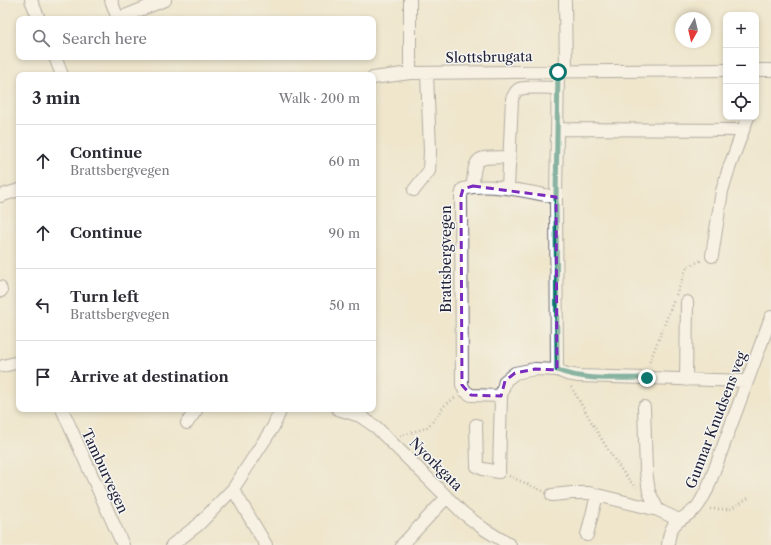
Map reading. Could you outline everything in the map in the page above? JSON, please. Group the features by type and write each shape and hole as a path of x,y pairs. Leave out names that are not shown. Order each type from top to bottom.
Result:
{"street":[{"path":"30,0 38,16"},
{"path":"111,0 116,16"},
{"path":"125,16 165,0"},
{"path":"410,0 410,73"},
{"path":"562,372 556,197 558,88 562,72 565,0"},
{"path":"56,60 61,72"},
{"name":"Slottsbrugata","path":"376,78 410,73 723,70"},
{"path":"759,71 771,70"},
{"path":"414,190 429,171 430,151 427,73"},
{"path":"508,188 512,99 515,92 519,89 525,88 558,88"},
{"path":"712,256 722,191 728,170 747,120"},
{"path":"558,128 743,130"},
{"path":"509,157 481,158 474,168 473,186 508,188 556,197"},
{"name":"Brattsbergvegen","path":"465,391 462,385 461,196 463,189 473,186"},
{"path":"0,196 16,191"},
{"path":"686,380 687,302"},
{"name":"Gunnar Knudsens veg","path":"668,545 668,535 672,527 679,520 697,508 707,490 771,317"},
{"path":"3,366 16,363"},
{"path":"476,425 477,466 483,469 499,472 501,396 506,381 515,373 535,369 562,372 579,376 748,381"},
{"path":"465,391 471,395 501,396"},
{"path":"644,406 648,492 658,510"},
{"name":"Tamburvegen","path":"63,412 123,545"},
{"path":"187,423 195,412"},
{"path":"172,545 198,525 234,489 273,427 280,412"},
{"name":"Nyorkgata","path":"347,412 360,416 376,427 464,513 484,529 510,545"},
{"path":"234,489 266,545"},
{"path":"552,495 589,493 658,510 679,520"},
{"path":"587,535 597,495"},
{"path":"402,545 447,497"}],"path":[{"path":"647,378 650,361 687,267 712,256"},
{"path":"562,372 618,464 633,485 648,492"},
{"path":"392,442 402,435 426,428 434,421 444,406 465,391"},
{"path":"499,472 552,495"},
{"path":"697,508 716,510 730,509 750,497"}],"highlighted area":[{"path":"473,186 556,197 557,370 535,369 515,373 505,381 501,396 471,395 462,385 461,196 463,189"}],"route":[{"path":"558,72 556,197 557,370 567,374 579,376 647,378"}]}
